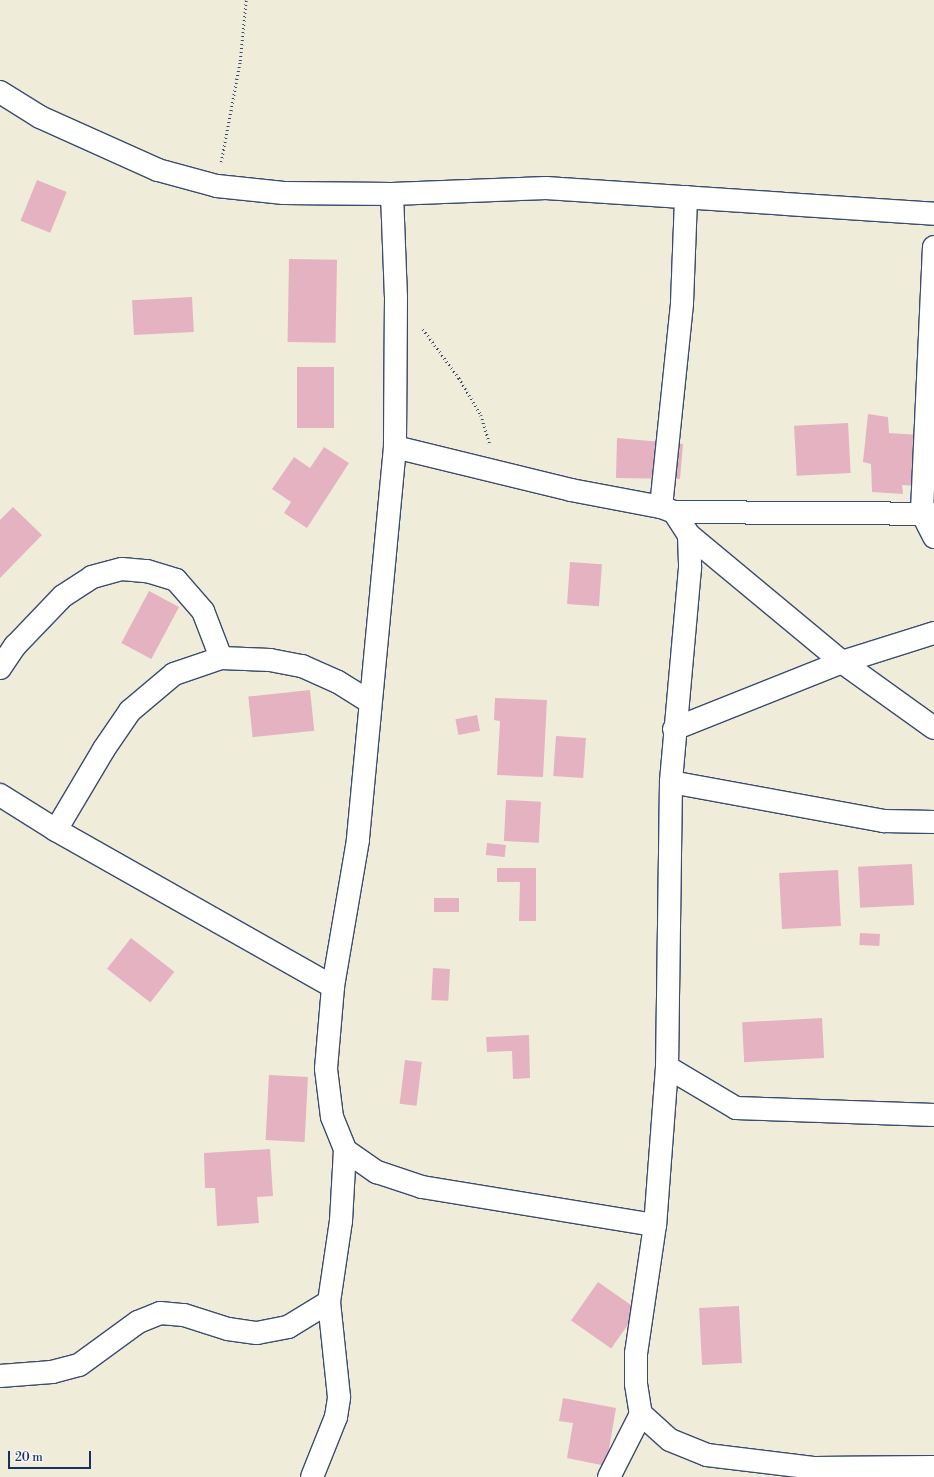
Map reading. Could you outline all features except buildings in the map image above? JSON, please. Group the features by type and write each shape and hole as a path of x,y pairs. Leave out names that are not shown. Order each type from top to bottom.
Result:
{"street":[{"path":"0,92 40,117 158,170 217,186 284,193 392,194 546,188 934,214"},
{"path":"312,1477 336,1417 339,1397 329,1302 341,1221 345,1150 332,1117 326,1069 333,987 358,840 395,447 396,297 392,194"},
{"path":"686,197 682,303 668,510 688,535 842,662 934,728"},
{"path":"934,247 928,514 934,536"},
{"path":"395,447 499,474 668,510 928,514"},
{"path":"609,1477 641,1414 636,1384 636,1353 655,1225 667,1067 670,782 690,568 688,535"},
{"path":"0,668 14,646 63,596 92,578 122,569 147,571 176,580 203,611 221,658"},
{"path":"674,729 842,662 934,633"},
{"path":"56,830 104,749 130,711 174,674 221,658 270,660 302,666 338,682 370,702"},
{"path":"670,782 884,821 934,822"},
{"path":"0,795 56,830 333,987"},
{"path":"667,1067 736,1108 934,1115"},
{"path":"345,1150 377,1172 422,1186 655,1225"},
{"path":"0,1376 52,1372 78,1365 138,1322 160,1313 184,1315 228,1329 257,1333 288,1327 329,1302"},
{"path":"641,1414 670,1440 707,1455 819,1472 883,1465 934,1467"}],"path":[{"path":"217,186 240,61 246,0"},
{"path":"420,326 459,378 481,416 499,474"}]}
